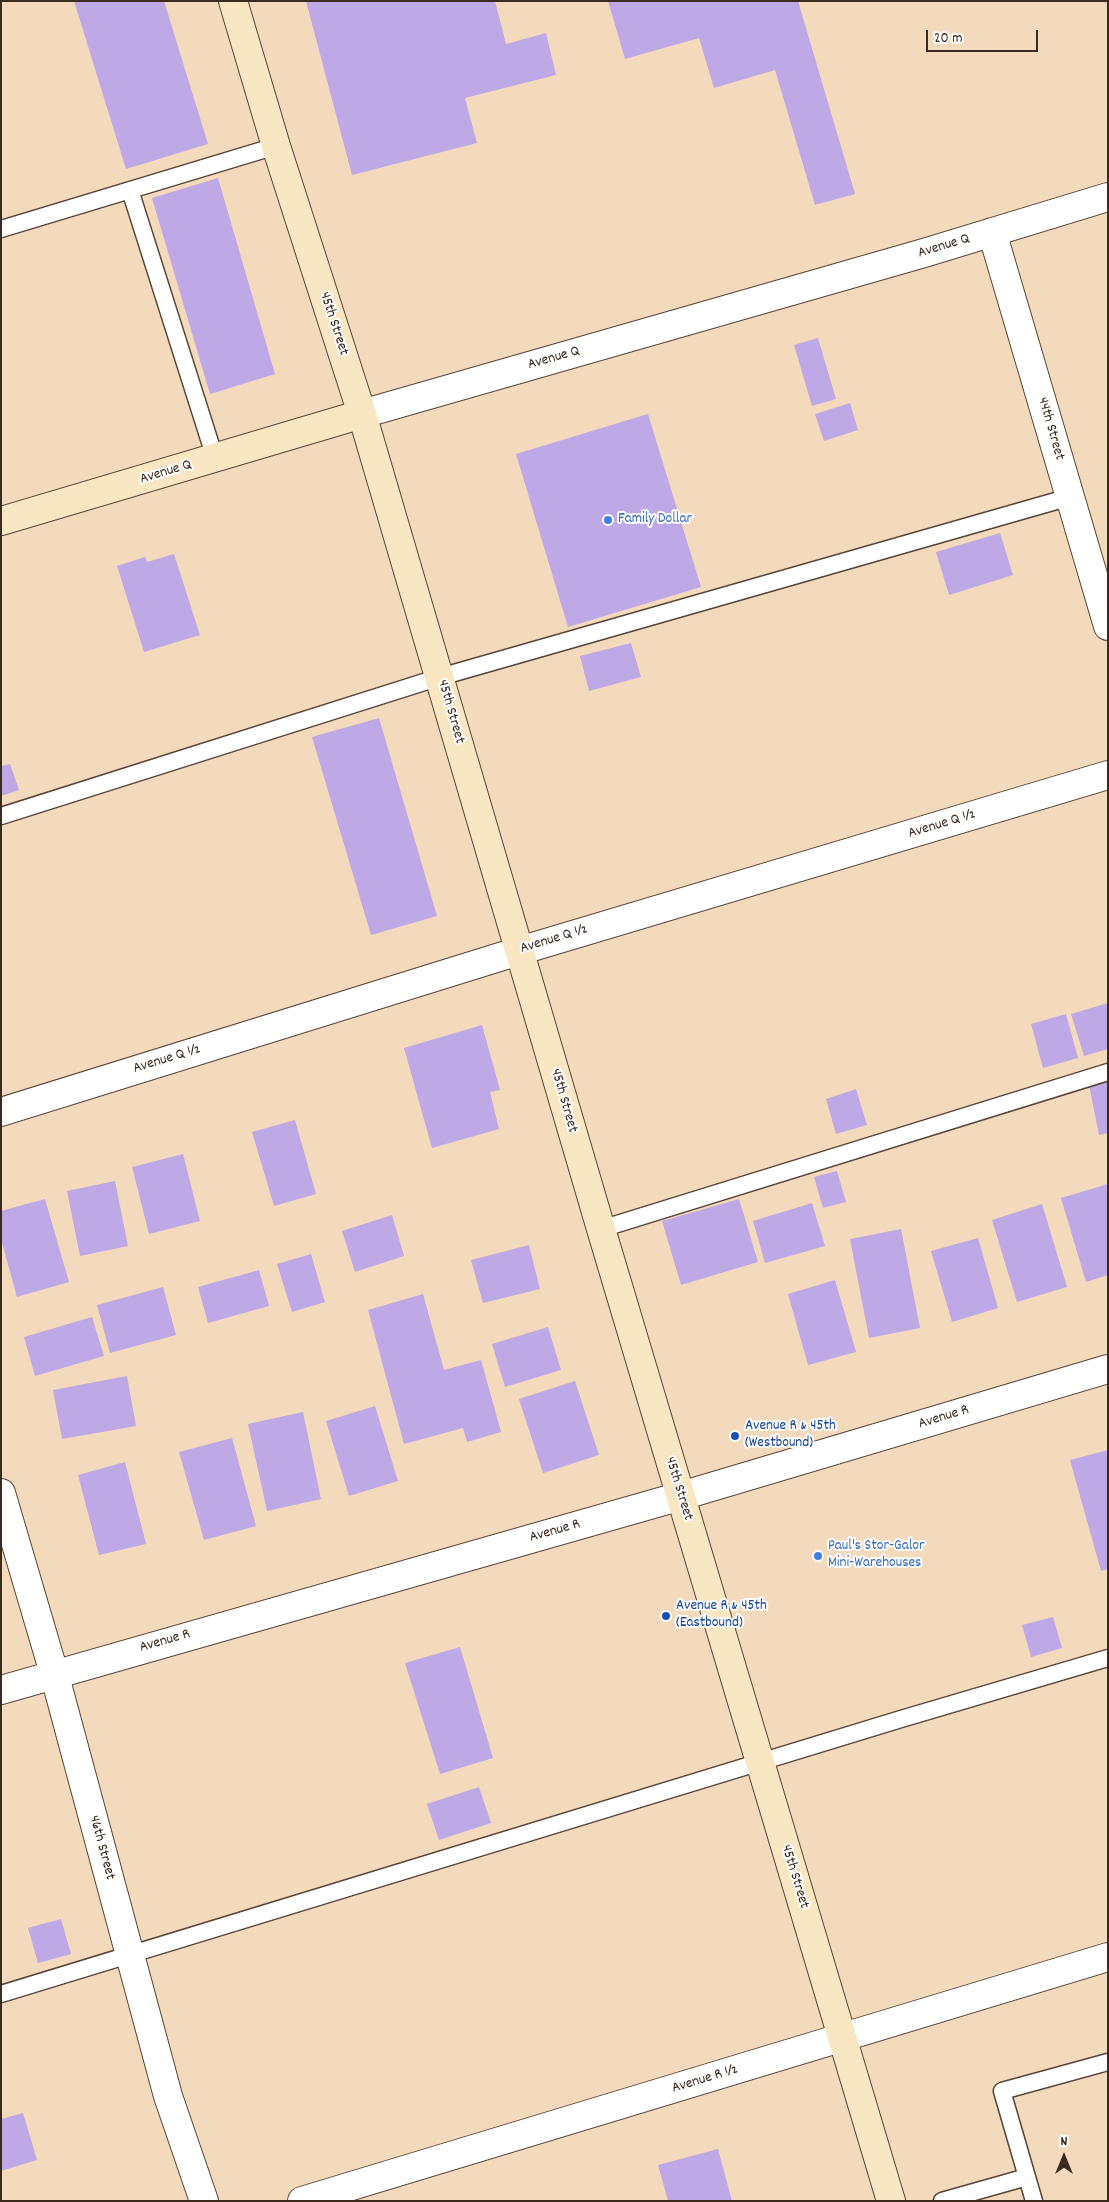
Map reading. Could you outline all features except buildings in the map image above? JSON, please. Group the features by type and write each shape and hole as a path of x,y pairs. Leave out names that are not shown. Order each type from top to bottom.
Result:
{"main road":[{"name":"45th Street","path":"233,1 276,146 362,414 680,1496 891,2201"},
{"name":"Avenue Q","path":"1,521 362,414"}],"street":[{"name":"Avenue Q","path":"362,414 1108,197"},
{"name":"44th Street","path":"992,232 1108,626"},
{"name":"Avenue Q ½","path":"1,1112 519,951 1108,775"},
{"name":"Avenue R","path":"1,1690 54,1673 680,1496 1108,1369"},
{"name":"46th Street","path":"1,1493 54,1673 168,2096 204,2201"},
{"name":"Avenue R ½","path":"302,2201 843,2039 1108,1957"}],"lane":[{"path":"1,229 276,146"},
{"path":"130,190 215,458"},
{"path":"1,816 440,677 1070,497"},
{"path":"601,1229 1108,1072"},
{"path":"1,1994 1108,1658"},
{"path":"1034,2201 1002,2091 1108,2062"},
{"path":"942,2201 1026,2177"}],"place":[{"name":"Family Dollar","path":"608,520"},
{"name":"Avenue R & 45th (Westbound)","path":"735,1436"},
{"name":"Paul's Stor-Galor Mini-Warehouses","path":"818,1556"},
{"name":"Avenue R & 45th (Eastbound)","path":"666,1616"}]}
